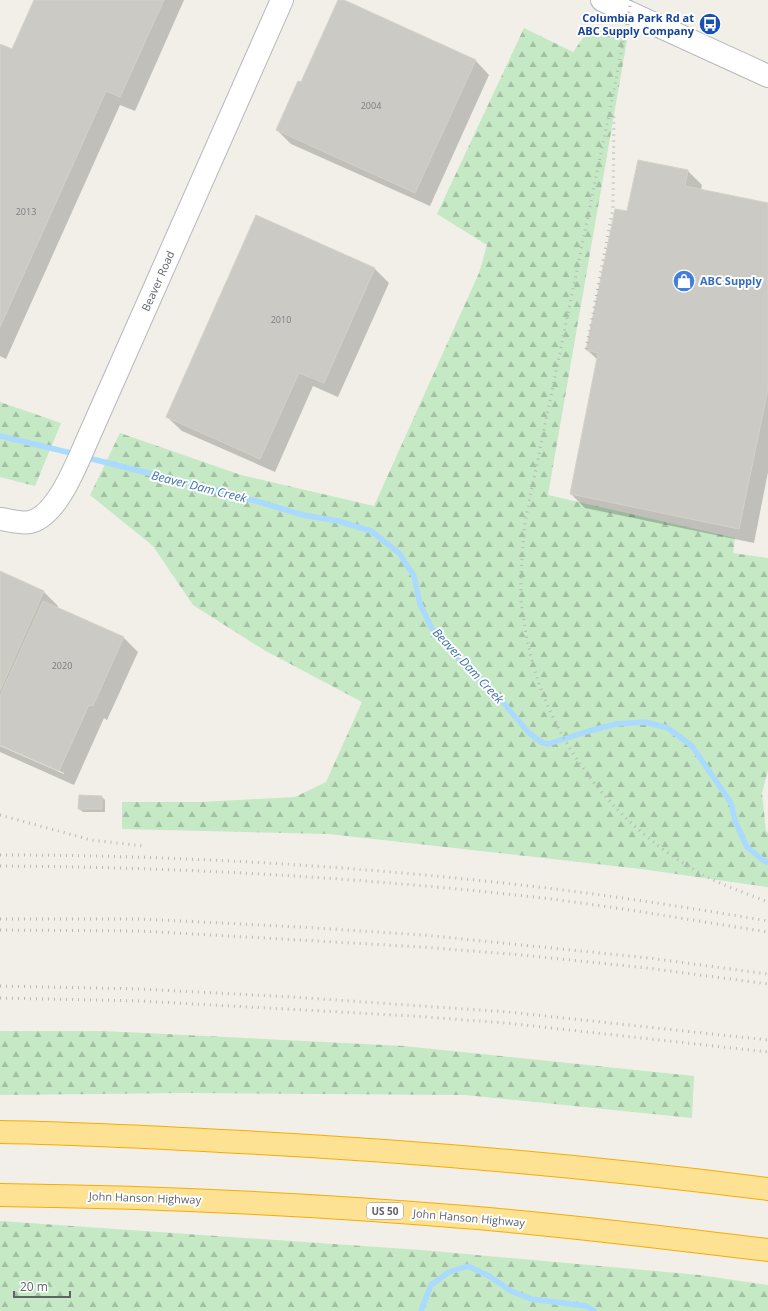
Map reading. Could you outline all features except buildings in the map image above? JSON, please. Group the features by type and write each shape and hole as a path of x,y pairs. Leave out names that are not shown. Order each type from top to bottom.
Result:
{"highway":[{"path":"0,1132 158,1138 368,1149 572,1166 768,1189"},
{"name":"John Hanson Highway","path":"0,1195 169,1199 441,1215 594,1229 768,1250"}],"street":[{"name":"Beaver Road","path":"0,519 29,522 36,520 55,505 65,488 282,0"},
{"path":"602,0 768,76"}],"green space":[{"path":"591,27 627,40 548,495 735,538 733,553 768,558 768,770 762,793 766,831 768,833 768,887 641,869 329,834 122,829 122,802 201,802 295,797 326,782 362,702 264,650 193,605 153,546 90,495 120,433 241,475 374,506 479,273 487,245 437,214 524,28 573,52"},
{"path":"0,402 61,423 35,486 0,477"},
{"path":"0,1031 104,1031 404,1046 694,1076 692,1118 465,1095 185,1093 0,1095"},
{"path":"0,1221 421,1250 700,1275 768,1285 768,1311 0,1311"}],"waterway":[{"name":"Beaver Dam Creek","path":"0,436 75,454"},
{"name":"Beaver Dam Creek","path":"84,457 229,493 303,515 338,521 371,531 399,553 414,576 420,604 431,627 457,657 501,700 529,733 541,742 548,744 616,724 645,722 668,728 692,746 731,803 735,821 747,847 764,861 768,862"},
{"path":"421,1311 431,1285 449,1272 468,1266 489,1276 511,1291 531,1299 586,1306 594,1311"}],"railway":[{"path":"631,0 615,85 525,522 521,581 521,601 525,628 533,666 546,702 563,737 584,769 608,799 635,827 665,851 706,876 768,902"},
{"path":"586,349 613,208 614,112"},
{"path":"0,815 91,840 143,846"},
{"path":"0,855 135,857 269,863 404,873 596,894 768,921"},
{"path":"0,866 134,868 201,871 267,874 401,884 534,897 768,932"},
{"path":"0,919 141,919 424,935 649,958 768,974"},
{"path":"0,930 141,931 422,947 522,955 647,968 768,984"},
{"path":"0,986 140,989 293,997 508,1012 768,1040"},
{"path":"0,998 140,1001 412,1016 506,1023 768,1052"}],"place":[{"name":"Columbia Park Rd at ABC Supply Company","path":"710,24"},
{"name":"ABC Supply","path":"684,281"}]}
